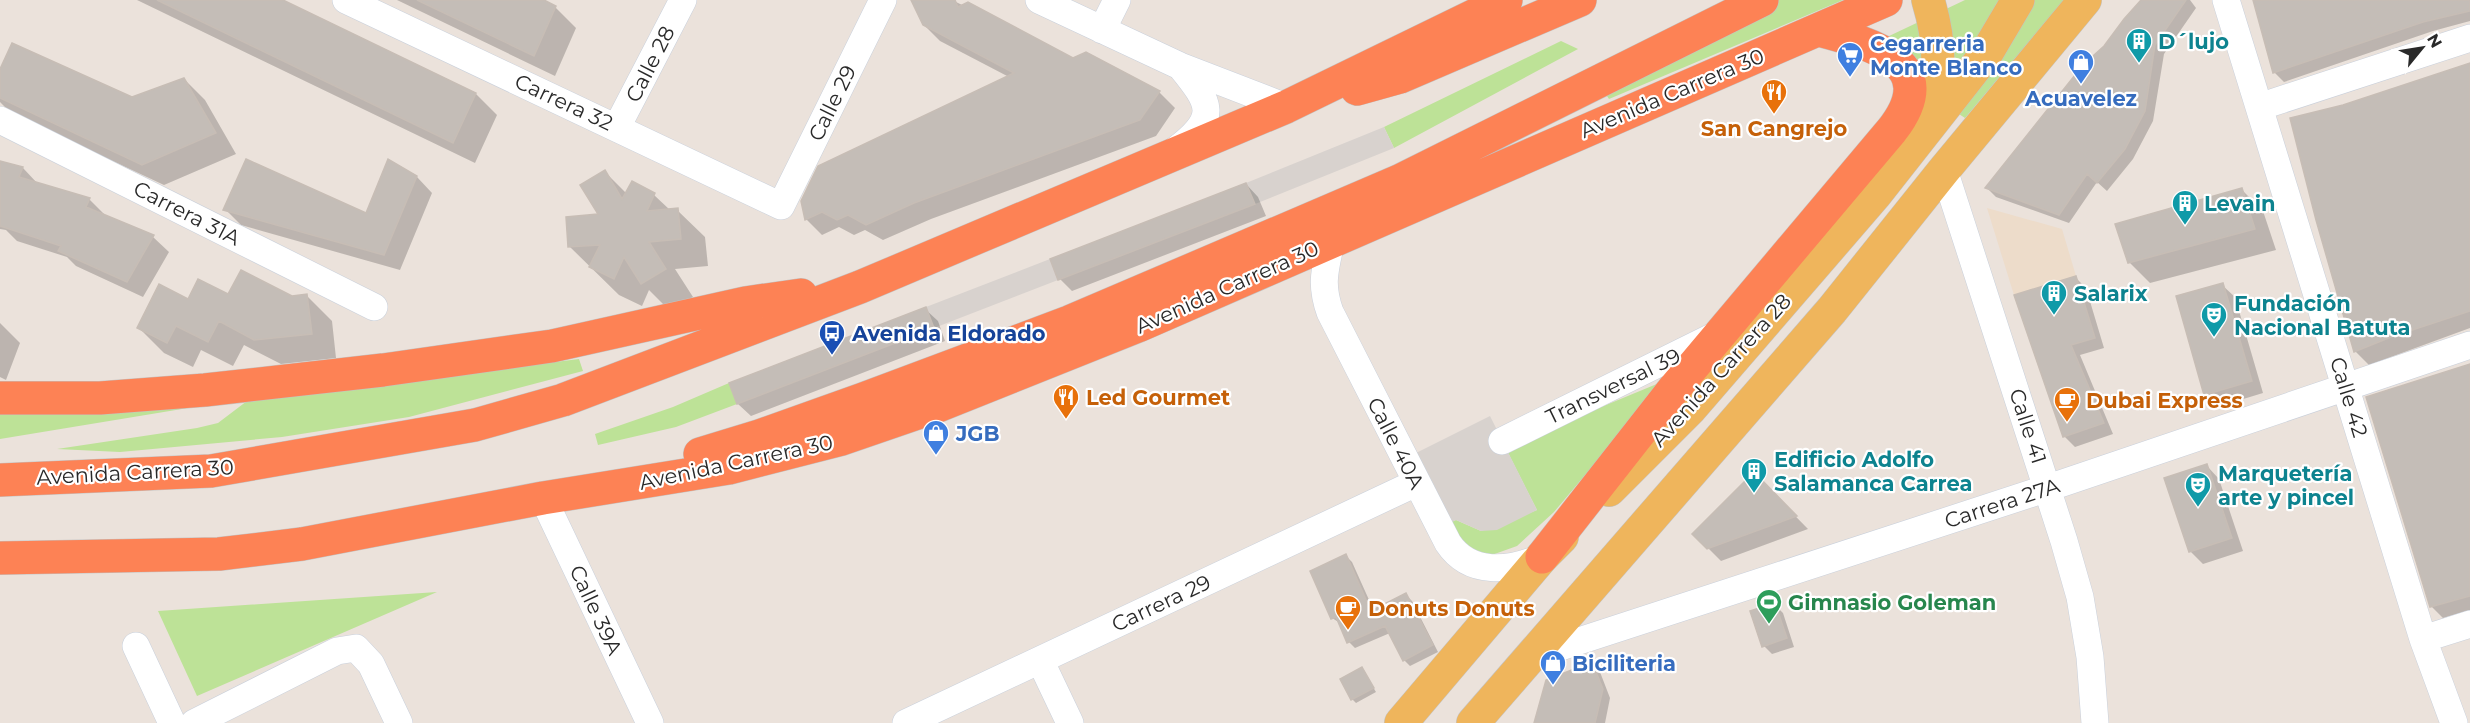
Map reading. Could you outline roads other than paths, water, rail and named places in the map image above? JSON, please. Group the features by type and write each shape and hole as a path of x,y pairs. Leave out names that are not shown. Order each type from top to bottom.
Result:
{"highway":[{"name":"Avenida Carrera 30","path":"0,480 211,471 474,425 563,400 860,287 1286,107 1506,0"},
{"name":"Avenida Carrera 30","path":"1286,107 1400,77 1580,0"},
{"name":"Avenida Carrera 30","path":"543,498 759,436 1069,322 1399,181 1762,0"},
{"name":"Avenida Carrera 30","path":"0,558 219,554 302,544 543,498 729,468 842,439 938,406 1116,335 1886,0"},
{"path":"1542,557 1673,390 1892,130 1909,105 1911,93 1908,80 1889,54 1854,39 1819,30"},
{"path":"1399,181 1612,119"},
{"path":"0,398 100,398 205,390 383,370 552,346 745,303 860,287"}],"main road":[{"path":"1927,132 1939,66 1935,25 1928,0"},
{"name":"Avenida Carrera 28","path":"1401,722 1542,557 1691,408 1875,195 1927,132 1986,54 2018,0"},
{"name":"Avenida Carrera 28","path":"1473,723 1832,310 2085,0"}],"street":[{"name":"Carrera 32","path":"346,0 780,206"},
{"name":"Calle 28","path":"617,127 683,0"},
{"name":"Calle 29","path":"780,206 883,0"},
{"path":"1039,0 1180,66 1286,107"},
{"path":"1102,30 1118,0"},
{"name":"Calle 42","path":"2226,0 2423,639 2454,723"},
{"path":"2259,107 2470,38"},
{"path":"1168,157 1194,136 1206,117 1206,108 1199,89 1180,66"},
{"name":"Carrera 31A","path":"0,120 374,307"},
{"name":"Calle 41","path":"1944,170 2048,488 2080,597 2090,657 2095,723"},
{"name":"Calle 40A","path":"1331,242 1323,275 1324,296 1330,312 1437,525 1454,552 1462,559 1485,567 1509,568 1542,557"},
{"name":"Transversal 39","path":"1502,441 1723,332"},
{"name":"Carrera 27A","path":"1533,656 2048,488 2470,345"},
{"name":"Carrera 29","path":"906,723 1416,483"},
{"name":"Calle 39A","path":"543,498 650,723"},
{"path":"2423,639 2470,624"},
{"path":"136,646 172,723"},
{"path":"194,723 337,651 356,648 371,664 399,723"},
{"path":"1040,660 1070,723"}],"place":[{"name":"D´lujo","path":"2139,64"},
{"name":"Cegarreria Monte Blanco","path":"1850,78"},
{"name":"Acuavelez","path":"2081,85"},
{"name":"San Cangrejo","path":"1774,115"},
{"name":"Levain","path":"2185,226"},
{"name":"Salarix","path":"2054,316"},
{"name":"Fundación Nacional Batuta","path":"2214,338"},
{"name":"Avenida Eldorado","path":"832,356"},
{"name":"Led Gourmet","path":"1066,420"},
{"name":"Dubai Express","path":"2067,423"},
{"name":"JGB","path":"936,456"},
{"name":"Edificio Adolfo Salamanca Carrea","path":"1754,494"},
{"name":"Marquetería arte y pincel","path":"2198,508"},
{"name":"Gimnasio Goleman","path":"1769,625"},
{"name":"Donuts Donuts","path":"1348,631"},
{"name":"Biciliteria","path":"1553,686"}]}
